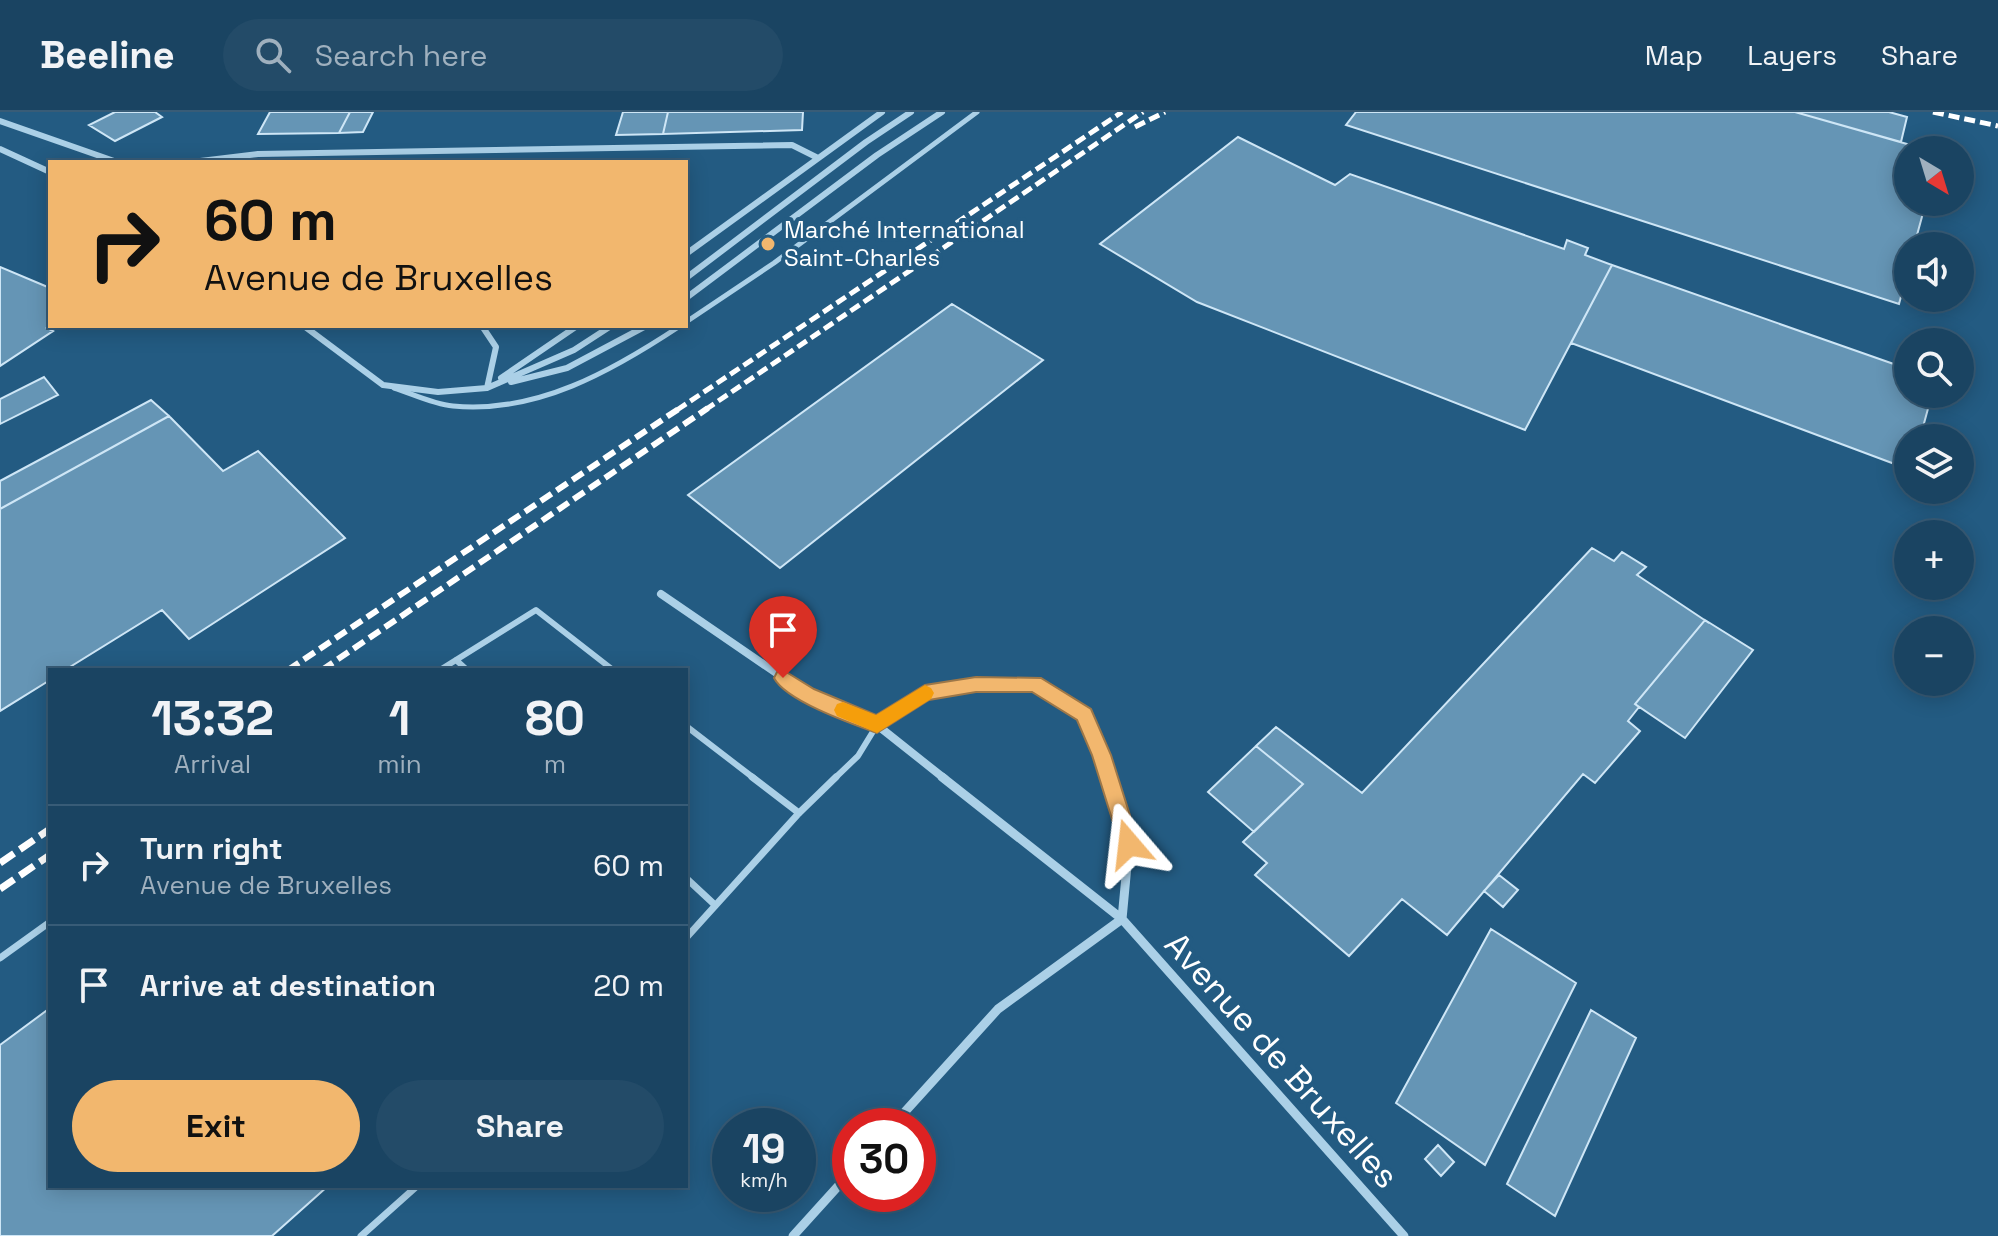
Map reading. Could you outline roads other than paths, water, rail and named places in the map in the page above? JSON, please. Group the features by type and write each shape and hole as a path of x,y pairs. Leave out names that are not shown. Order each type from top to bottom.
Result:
{"street":[{"path":"688,253 882,112"},
{"path":"688,276 866,142 911,112"},
{"path":"688,297 877,155 942,112"},
{"path":"0,121 111,160"},
{"path":"208,160 258,154 792,145 818,158"},
{"path":"0,149 48,171"},
{"path":"307,328 383,385 438,392 487,388 567,368 642,328"},
{"path":"483,328 496,347 487,388"},
{"path":"487,388 574,328"},
{"path":"487,388 574,350 608,328"},
{"name":"Avenue de Bruxelles","path":"661,594 807,694 877,725 1122,919 1404,1236"},
{"path":"877,725 925,693 976,684 1035,684 1084,715 1102,755 1129,844 1122,919 998,1009 908,1108"},
{"path":"793,1236 832,1193"}],"lane":[{"path":"688,321 774,263 977,112"},
{"path":"383,385 452,406 522,404 600,375 677,328"},
{"path":"443,668 536,610 610,668"},
{"path":"456,660 465,668"},
{"path":"688,936 799,813 858,756 877,725"},
{"path":"688,728 799,813"},
{"path":"688,880 715,905"},
{"path":"0,958 48,923"},
{"path":"361,1236 415,1188"}],"railway":[{"path":"677,410 1122,112"},
{"path":"705,410 1143,112"},
{"path":"1135,127 1165,112"},
{"path":"1933,112 1998,126"},
{"path":"291,668 680,408"},
{"path":"325,668 708,408"},
{"path":"0,863 48,830"},
{"path":"0,889 48,856"}],"place":[{"name":"Marché International Saint-Charles","path":"768,244"}]}
